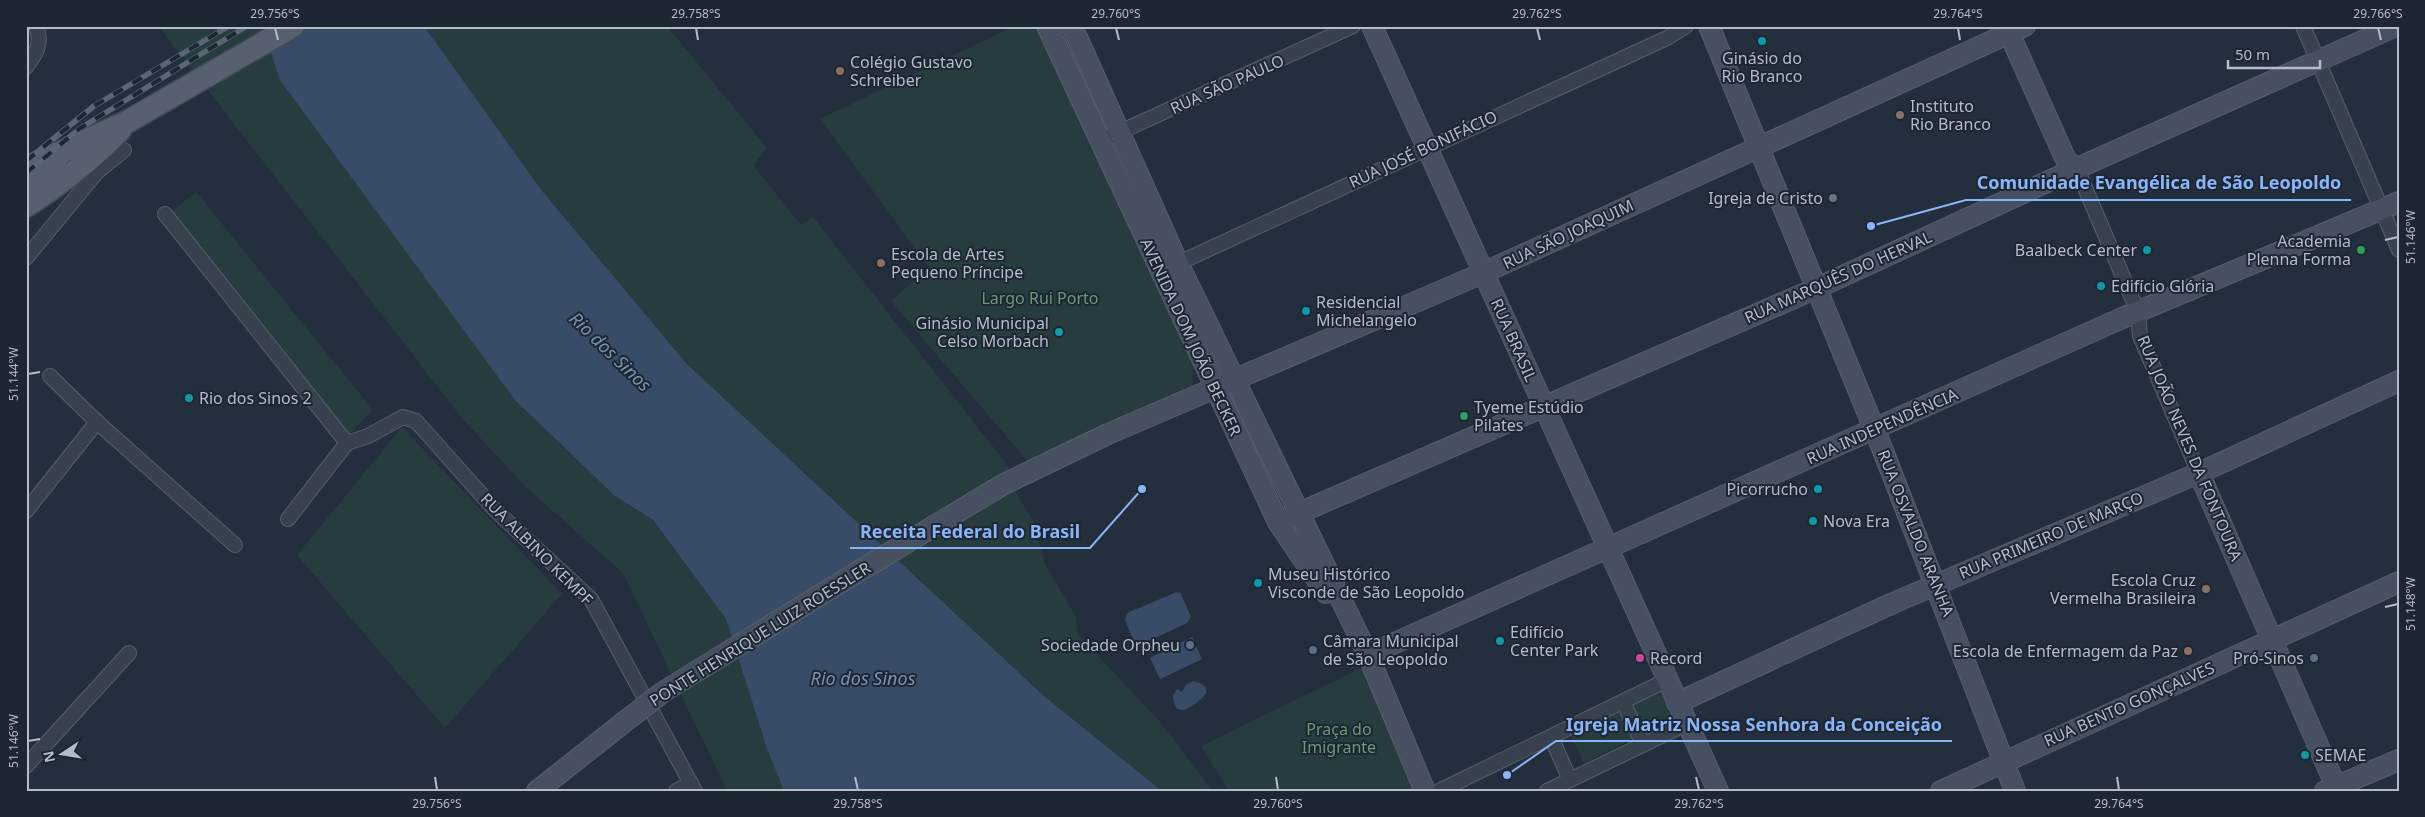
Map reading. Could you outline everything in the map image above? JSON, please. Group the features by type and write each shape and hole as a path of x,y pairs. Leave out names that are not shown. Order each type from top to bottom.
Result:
{"main road":[{"path":"26,168 127,122 293,26"},
{"path":"26,206 55,187 102,149 127,122"},
{"path":"26,185 95,136"}],"street":[{"path":"26,67 39,50 39,32 36,26"},
{"name":"AVENIDA DOM JOÃO BECKER","path":"1047,26 1178,263 1278,522 1328,597 1357,635"},
{"name":"AVENIDA DOM JOÃO BECKER","path":"1072,26 1110,137 1160,271 1298,514 1368,656 1426,791"},
{"name":"RUA SÃO PAULO","path":"1110,137 1353,26"},
{"name":"RUA BRASIL","path":"1372,26 1425,148 1718,791"},
{"name":"RUA JOSÉ BONIFÁCIO","path":"1160,271 1667,38 1686,26"},
{"name":"RUA OSVALDO ARANHA","path":"1709,26 1875,430 2016,791"},
{"path":"2303,26 2390,205 2399,250"},
{"name":"RUA MARQUÊS DO HERVAL","path":"1278,522 1817,288 2396,26"},
{"name":"RUA SÃO JOAQUIM","path":"1108,434 1483,273 2013,28"},
{"name":"RUA JOÃO NEVES DA FONTOURA","path":"2013,28 2066,160 2077,169 2138,312 2140,336 2198,473 2272,639 2333,789"},
{"path":"26,258 96,172 124,150"},
{"name":"RUA INDEPENDÊNCIA","path":"1368,656 2138,312 2390,205"},
{"path":"165,214 347,443 288,519"},
{"path":"50,376 97,422 235,545"},
{"name":"RUA PRIMEIRO DE MARÇO","path":"1677,703 1935,584 2198,473 2399,381"},
{"name":"RUA ALBINO KEMPF","path":"347,443 368,436 404,417 416,421 496,511 591,599 693,787"},
{"path":"26,511 97,422"},
{"name":"PONTE HENRIQUE LUIZ ROESSLER","path":"537,791 663,692 1004,484 1108,434"},
{"name":"RUA BENTO GONÇALVES","path":"1941,791 2399,582"},
{"path":"26,766 129,653"},
{"path":"1439,791 1667,680"},
{"path":"1622,702 1643,744"},
{"path":"1547,791 1686,724"},
{"path":"1551,737 1570,780"},
{"path":"2333,789 2399,760"},
{"path":"676,791 693,787"}],"green space":[{"path":"158,26 262,26 280,80 615,496 652,520 726,619 766,746 784,791 727,791 623,573 528,489 465,422"},
{"path":"424,26 667,26 767,148 753,165 801,225 813,217 1008,466 1018,497 1033,520 1044,562 1076,617 1078,634 1160,722 1213,791 1162,791 1044,696 687,364 542,191"},
{"name":"Largo Rui Porto","path":"1014,26 1042,26 1186,340 1193,367 1192,389 1029,463 891,301 929,267 820,119"},
{"path":"196,192 373,410 349,435 171,212"},
{"path":"402,427 562,594 445,728 297,555"},
{"name":"Praça do Imigrante","path":"1365,666 1418,779 1412,791 1229,791 1201,746"},
{"path":"1667,687 1679,712 1640,731 1628,707"},
{"path":"1620,709 1634,738 1584,763 1570,734"}],"water":[{"name":"Rio dos Sinos","path":"262,26 424,26 542,191 687,364 1044,696 1162,791 784,791 766,746 726,619 653,520 615,496 515,400 280,80"},
{"path":"1177,592 1181,594 1191,617 1187,623 1140,645 1135,644 1125,620 1127,613"},
{"path":"1192,637 1202,659 1160,679 1150,658"},
{"path":"1193,681 1206,687 1206,694 1187,709 1178,709 1173,696 1177,689 1182,692 1186,685"}],"railway":[{"path":"26,161 94,106 229,26"},
{"path":"26,173 79,129 247,26"}],"place":[{"name":"Ginásio do Rio Branco","path":"1762,41"},
{"name":"Colégio Gustavo Schreiber","path":"840,71"},
{"name":"Instituto Rio Branco","path":"1900,115"},
{"name":"Igreja de Cristo","path":"1833,198"},
{"name":"Comunidade Evangélica de São Leopoldo","path":"1871,226"},
{"name":"Baalbeck Center","path":"2147,250"},
{"name":"Academia Plenna Forma","path":"2361,250"},
{"name":"Escola de Artes Pequeno Príncipe","path":"881,263"},
{"name":"Edifício Glória","path":"2101,286"},
{"name":"Residencial Michelangelo","path":"1306,311"},
{"name":"Ginásio Municipal Celso Morbach","path":"1059,332"},
{"name":"Rio dos Sinos 2","path":"189,398"},
{"name":"Tyeme Estúdio Pilates","path":"1464,416"},
{"name":"Receita Federal do Brasil","path":"1142,489"},
{"name":"Picorrucho","path":"1818,489"},
{"name":"Nova Era","path":"1813,521"},
{"name":"Museu Histórico Visconde de São Leopoldo","path":"1258,583"},
{"name":"Escola Cruz Vermelha Brasileira","path":"2206,589"},
{"name":"Edifício Center Park","path":"1500,641"},
{"name":"Sociedade Orpheu","path":"1190,645"},
{"name":"Câmara Municipal de São Leopoldo","path":"1313,650"},
{"name":"Escola de Enfermagem da Paz","path":"2188,651"},
{"name":"Record","path":"1640,658"},
{"name":"Pró-Sinos","path":"2314,658"},
{"name":"SEMAE","path":"2305,755"},
{"name":"Igreja Matriz Nossa Senhora da Conceição","path":"1507,775"}]}
